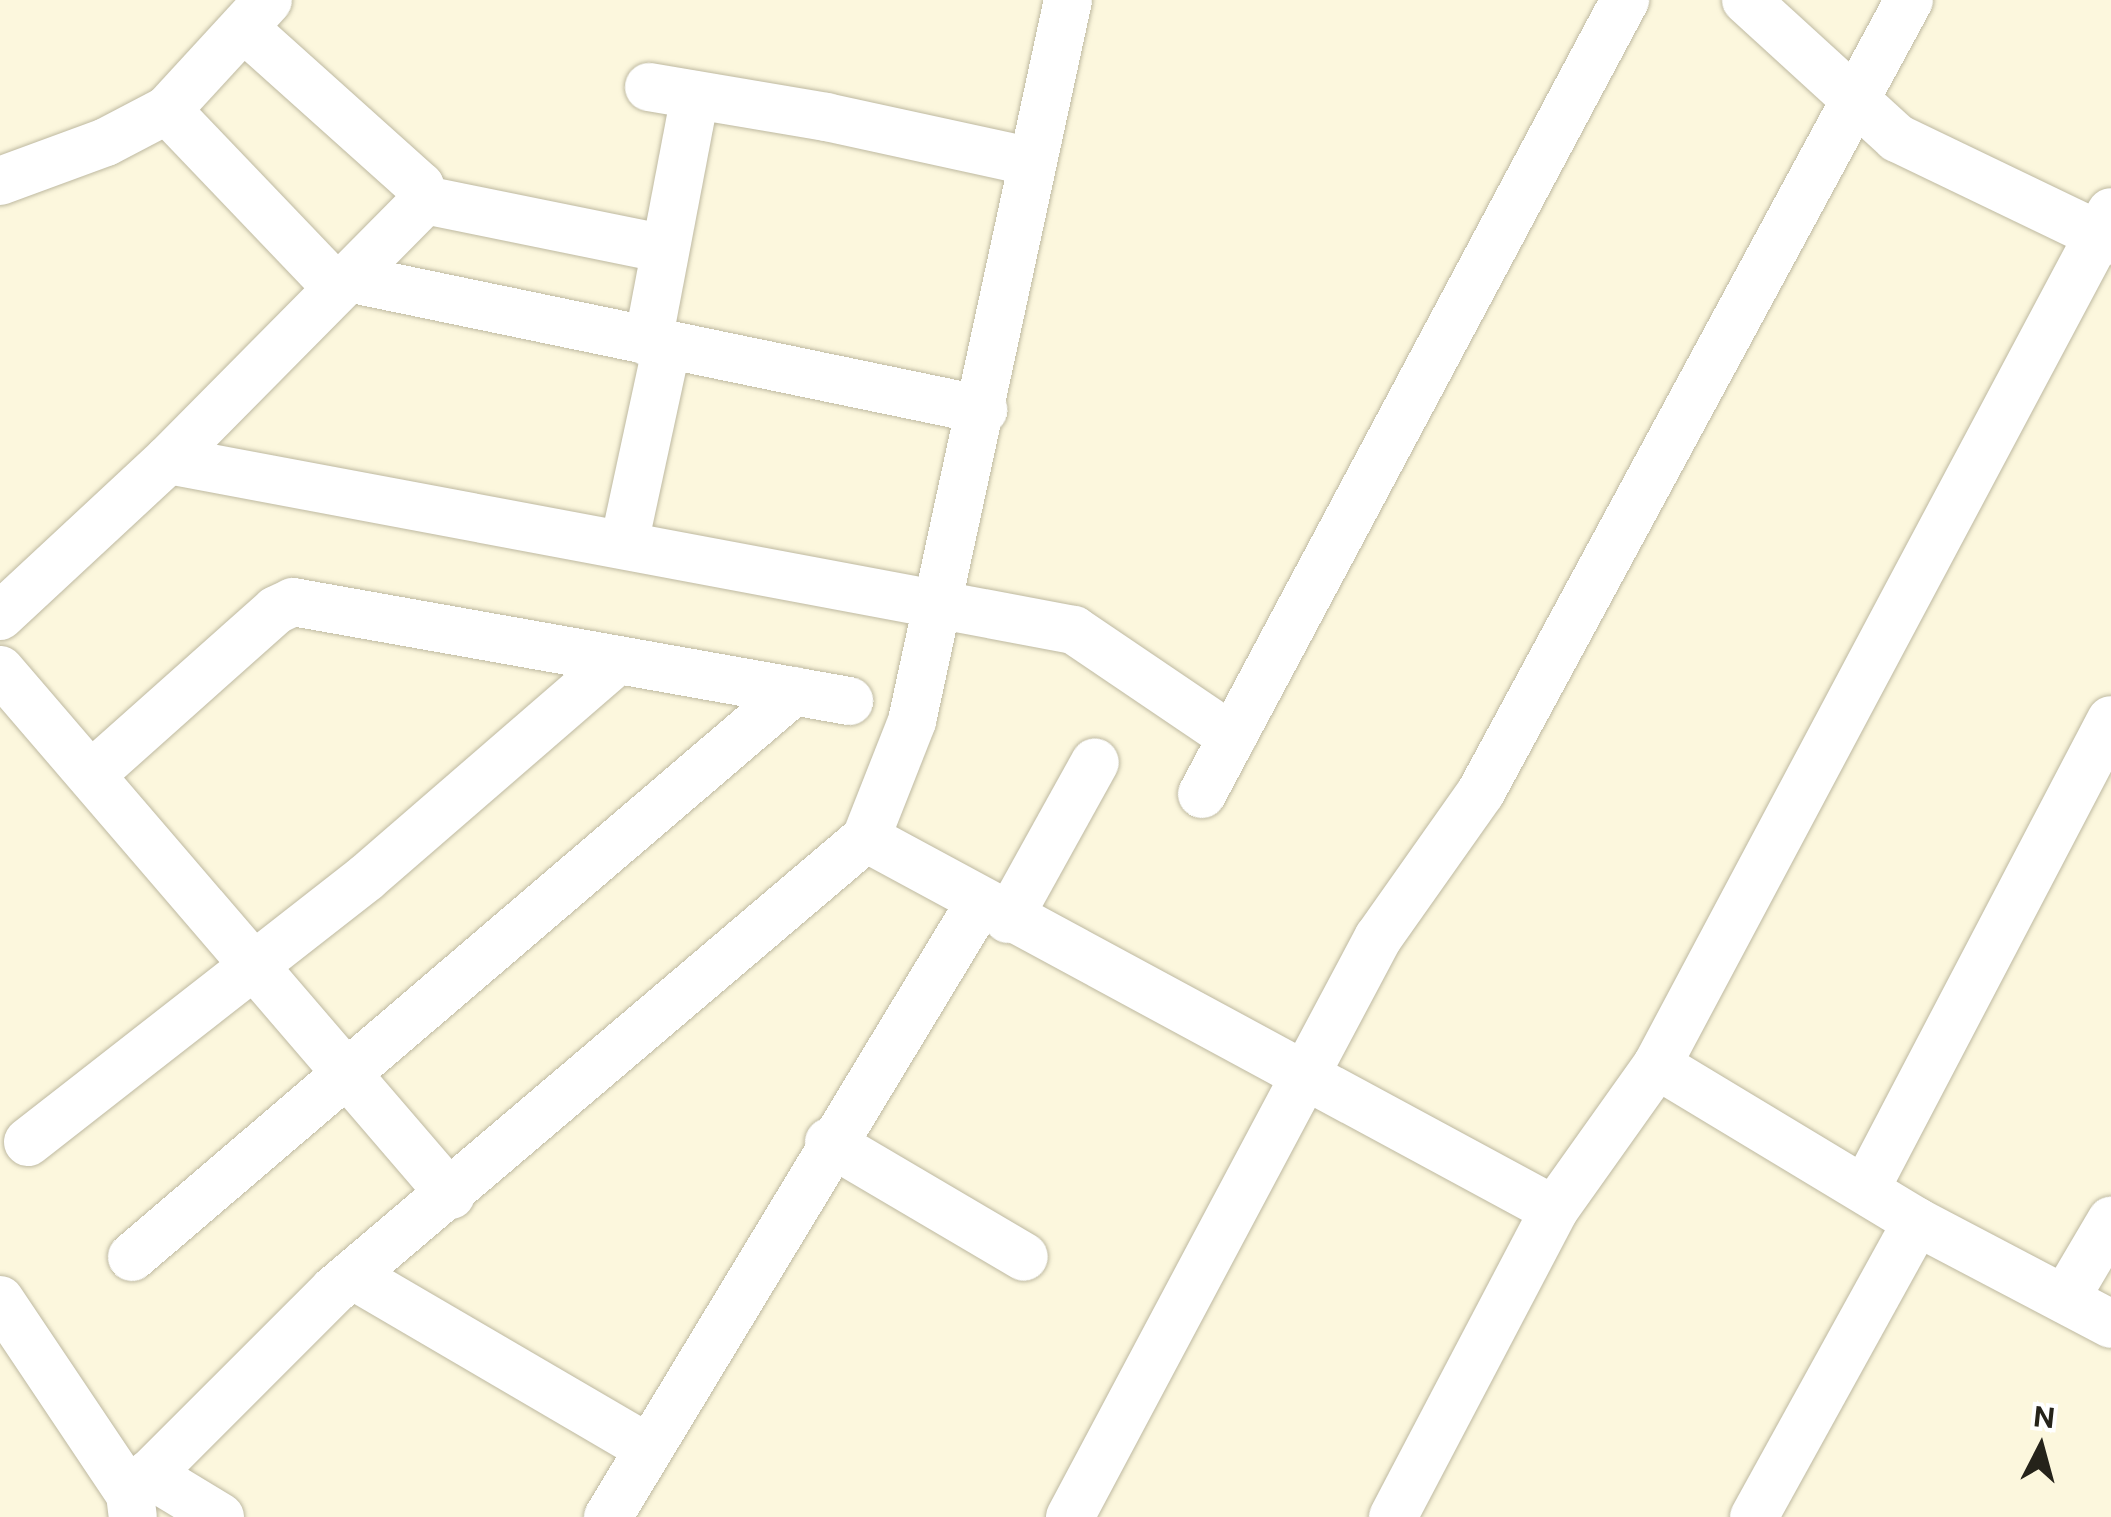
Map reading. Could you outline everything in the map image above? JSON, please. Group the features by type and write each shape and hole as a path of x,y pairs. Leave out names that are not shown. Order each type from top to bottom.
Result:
{"street":[{"path":"138,1495 352,1275 451,1195 866,838 912,721 983,410 1068,0"},
{"path":"1202,794 1625,0"},
{"path":"1393,1517 1554,1210 1657,1065 2107,229 1897,138 1746,0"},
{"path":"1070,1517 1308,1079 1378,938 1481,792 1909,0"},
{"path":"0,181 106,142 167,110 256,15 420,186 425,200"},
{"path":"649,87 1032,162"},
{"path":"624,544 658,343 665,249 696,94"},
{"path":"167,110 342,283 983,410"},
{"path":"425,200 665,249"},
{"path":"0,616 168,460 425,200"},
{"path":"168,460 1074,630 1232,737"},
{"path":"92,774 294,602 849,701"},
{"path":"28,1142 254,967 615,662"},
{"path":"0,670 451,1195"},
{"path":"132,1257 344,1072 794,692"},
{"path":"1866,1188 2111,720"},
{"path":"608,1517 829,1142 1096,762"},
{"path":"866,838 994,912 1554,1210"},
{"path":"1657,1065 1918,1222 2111,1324"},
{"path":"829,1142 1024,1258"},
{"path":"2065,1299 2111,1220"},
{"path":"1754,1517 1918,1222"},
{"path":"352,1275 648,1448"},
{"path":"0,1300 138,1495 220,1517"}]}
